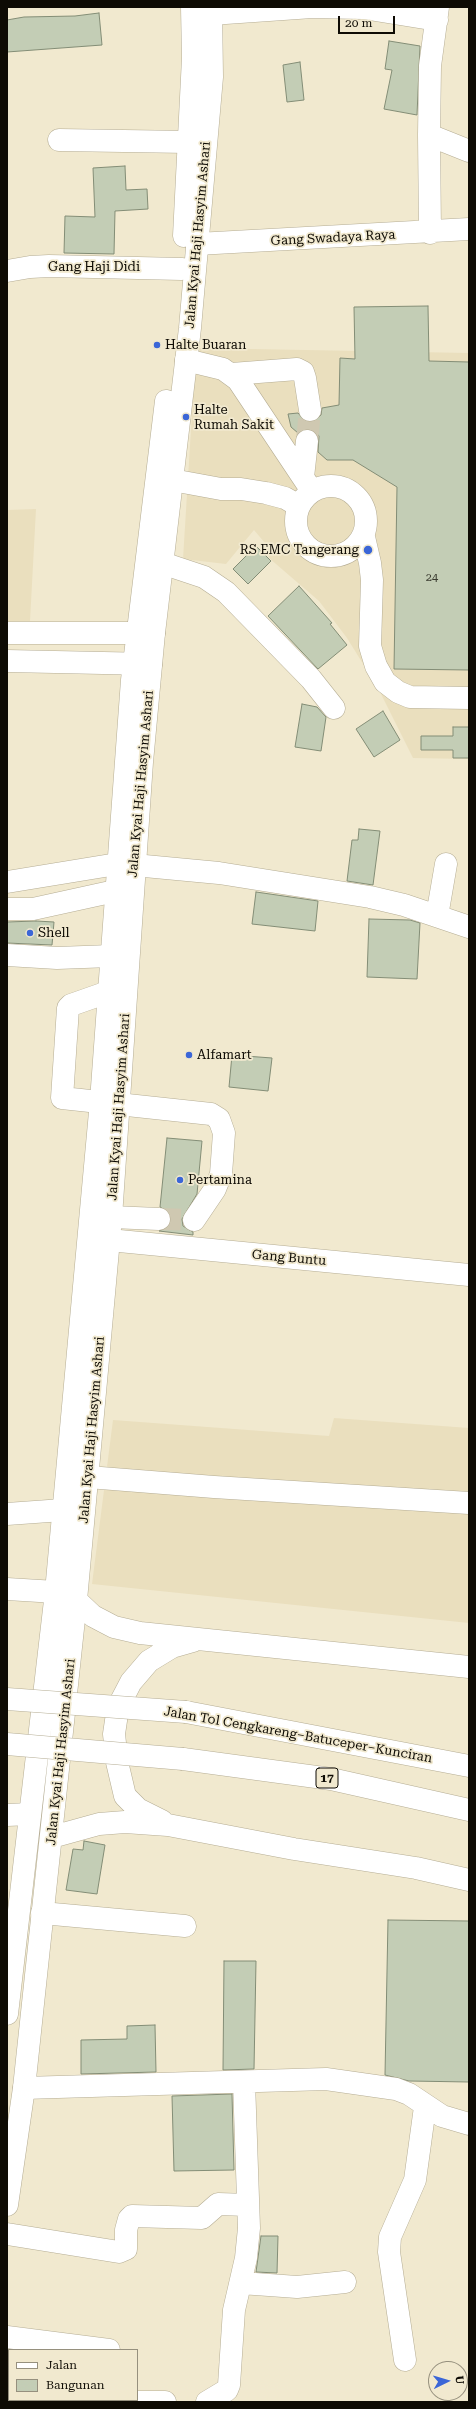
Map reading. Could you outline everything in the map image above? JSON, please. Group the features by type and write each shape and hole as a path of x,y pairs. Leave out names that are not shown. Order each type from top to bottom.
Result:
{"main road":[{"path":"205,9 312,7 363,8 438,13 430,66 430,233"},
{"name":"Jalan Kyai Haji Hasyim Ashari","path":"7,2014 56,1592 63,1510 101,1217 142,664 182,268 193,58 205,9"},
{"name":"Jalan Kyai Haji Hasyim Ashari","path":"146,632 162,562 173,475 192,361 197,244 212,77 205,9"},
{"path":"429,135 469,151"},
{"path":"59,140 188,142"},
{"name":"Gang Swadaya Raya","path":"197,244 430,233 469,229"},
{"name":"Gang Haji Didi","path":"7,271 30,267 49,266 182,268"},
{"path":"192,361 223,369 232,374 238,380 305,491"},
{"path":"232,374 297,369 303,372 305,378 310,410"},
{"path":"307,442 305,491 296,520 298,533 305,545 316,554 330,557 343,555 355,548 364,537"},
{"path":"173,475 224,479 241,489 274,494 333,486 347,489 358,497 365,509 367,523 364,537 372,580 370,646 376,666 386,682 398,692 410,697 469,698"},
{"path":"162,562 204,577 226,592 311,679 334,708"},
{"path":"7,633 146,632"},
{"path":"7,661 142,664"},
{"path":"7,882 126,864 219,873 370,897 404,905 469,927"},
{"name":"Jalan Kyai Haji Hasyim Ashari","path":"110,1102 108,992 115,891 126,864"},
{"path":"437,916 446,864"},
{"path":"7,909 34,909 115,891"},
{"path":"7,955 58,958 111,956"},
{"path":"108,992 71,1005 67,1013 62,1098 211,1114 219,1119 224,1133 221,1174 215,1189 194,1220"},
{"path":"101,1217 159,1219"},
{"name":"Jalan Kyai Haji Hasyim Ashari","path":"7,2205 24,2088 42,1913 52,1838 88,1477 109,1240 101,1217"},
{"name":"Gang Buntu","path":"109,1240 469,1275"},
{"path":"88,1477 214,1487 469,1503"},
{"path":"7,1514 63,1510"},
{"path":"7,1589 56,1592"},
{"path":"76,1600 94,1616 114,1627 140,1633 469,1667"},
{"path":"168,1825 138,1809 125,1796 117,1762 114,1734 117,1714 131,1682 149,1661 172,1647 199,1640"},
{"name":"Jalan Tol Cengkareng–Batuceper–Kunciran","path":"7,1699 58,1701 186,1712 465,1765"},
{"name":"17","path":"7,1744 183,1759 331,1779 469,1811"},
{"path":"7,1815 30,1814"},
{"path":"52,1838 99,1824 125,1822 168,1825 416,1868 469,1880"},
{"path":"42,1913 185,1926"},
{"path":"24,2088 326,2079 396,2089 409,2094 425,2107 454,2121 469,2124"},
{"path":"207,2402 227,2390 229,2385 234,2310 246,2258 248,2205 244,2082"},
{"path":"405,2360 389,2252 390,2237 415,2180 425,2107"},
{"path":"7,2234 119,2252 126,2249 126,2230 129,2219 132,2216 202,2218 218,2204 248,2205"},
{"path":"241,2283 297,2287 345,2282"},
{"path":"7,2337 101,2349"},
{"path":"124,2401 165,2402"}],"shaded area":[{"name":"RS EMC Tangerang","path":"196,348 469,353 469,759 413,758 378,688 347,638 319,601 269,558 265,543 254,530 226,564 183,559"},
{"path":"36,509 30,621 7,621 7,510"},
{"path":"334,1418 469,1428 469,1623 92,1584 113,1420 329,1436"}],"building":[{"path":"99,13 102,45 7,52 7,20 24,17 75,16"},
{"path":"389,41 420,46 417,115 384,109 392,70 385,69"},
{"path":"300,62 304,100 287,102 283,65"},
{"path":"125,166 126,190 147,189 148,209 115,211 114,254 64,253 65,216 95,217 93,168"},
{"path":"428,306 429,361 469,362 469,670 394,669 397,487 353,460 327,460 318,452 319,436 315,431 308,429 298,433 291,427 288,414 298,413 305,421 312,422 321,415 322,408 339,405 340,358 355,359 354,307"},
{"path":"256,546 271,561 248,584 233,569"},
{"path":"299,586 332,623 330,624 347,645 318,669 268,616"},
{"path":"302,704 317,707 326,717 321,751 295,747"},
{"path":"383,711 400,740 374,757 356,729"},
{"path":"453,727 469,727 469,758 453,758 453,750 421,750 421,736 453,736"},
{"path":"359,829 380,831 373,885 347,881 352,840 358,840"},
{"path":"256,892 318,901 315,931 252,924"},
{"path":"369,919 410,920 420,923 417,979 367,977"},
{"name":"Shell","path":"7,922 54,922 52,945 7,943"},
{"path":"232,1055 272,1058 268,1091 229,1087"},
{"name":"Pertamina","path":"167,1138 202,1141 197,1194 182,1219 183,1226 193,1232 193,1235 159,1231 169,1226 171,1220 170,1213 160,1207"},
{"path":"84,1841 105,1845 97,1894 66,1890 73,1849 83,1850"},
{"path":"388,1920 469,1921 469,2082 409,2081 385,2075"},
{"path":"224,1961 256,1961 254,2069 223,2070"},
{"path":"155,2025 156,2072 81,2074 81,2040 127,2039 127,2026"},
{"path":"232,2094 234,2170 174,2171 172,2096"},
{"path":"261,2236 278,2236 277,2273 256,2272"}],"tunnel":[{"path":"307,441 310,410"},
{"path":"159,1219 194,1220"}],"place":[{"name":"Halte Buaran","path":"157,345"},
{"name":"Halte Rumah Sakit","path":"186,417"},
{"name":"RS EMC Tangerang","path":"368,550"},
{"name":"Shell","path":"30,933"},
{"name":"Alfamart","path":"189,1055"},
{"name":"Pertamina","path":"180,1180"}]}
